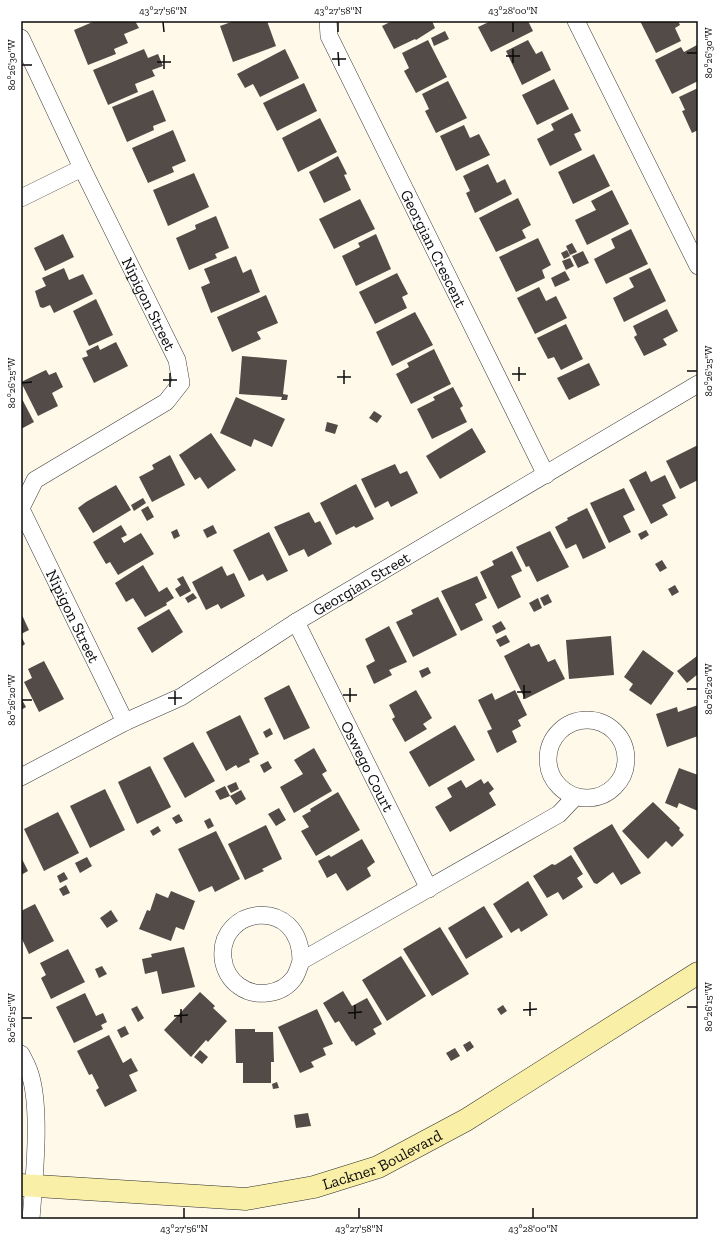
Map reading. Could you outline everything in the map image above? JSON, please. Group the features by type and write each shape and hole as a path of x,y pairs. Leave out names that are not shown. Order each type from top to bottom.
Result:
{"main road":[{"name":"Lackner Boulevard","path":"28,1185 246,1199 314,1187 371,1169 466,1120 698,973"}],"street":[{"name":"Georgian Crescent","path":"328,21 329,36 546,474"},
{"path":"576,21 698,266"},
{"name":"Nipigon Street","path":"21,38 82,168 177,360 180,383 166,402 34,480 21,509 125,722"},
{"path":"21,198 82,168"},
{"name":"Georgian Street","path":"21,777 125,722 181,696 296,622 698,384"},
{"name":"Oswego Court","path":"296,622 429,889"},
{"path":"301,962 301,948 296,935 288,924 278,918 265,915 245,918 234,926 226,937 222,951 224,964 229,976 239,986 251,993 271,993 284,988 294,978 301,962 558,814 575,797 589,798 602,795 614,788 622,778 626,764 625,747 618,735 607,724 594,719 583,719 570,722 556,732 549,744 547,763 551,776 559,787 575,797"},
{"path":"21,1054 30,1072 35,1105 28,1185 31,1219"}],"building":[{"path":"95,21 135,21 139,28 124,34 128,43 114,49 116,54 88,65 74,30"},
{"path":"234,21 267,21 276,46 233,62 220,26"},
{"path":"392,21 432,21 435,28 416,40 415,39 394,49 382,26"},
{"path":"491,21 528,21 533,31 491,52 478,27"},
{"path":"640,21 678,21 680,25 675,28 681,41 656,53"},
{"path":"445,31 449,39 434,46 431,38"},
{"path":"428,40 447,77 416,93 404,71 409,68 402,53"},
{"path":"528,40 536,54 542,51 551,70 522,85 506,51"},
{"path":"697,45 698,81 672,94 655,60 681,47 684,52"},
{"path":"144,49 148,58 158,54 163,66 152,70 155,76 135,84 138,92 108,105 93,70"},
{"path":"285,49 299,78 260,97 253,84 245,88 237,74"},
{"path":"554,79 569,109 537,125 522,95"},
{"path":"448,81 467,118 436,133 425,111 429,109 422,94"},
{"path":"304,83 317,111 277,131 263,103"},
{"path":"698,88 698,130 692,133 682,111 685,110 679,97"},
{"path":"153,90 166,121 153,126 154,130 127,142 112,107"},
{"path":"572,113 581,131 574,134 582,150 550,166 537,139 554,130 551,124"},
{"path":"320,118 337,152 298,172 282,138"},
{"path":"464,125 470,138 479,134 490,155 456,171 440,136"},
{"path":"173,130 186,161 172,167 174,172 148,183 132,148"},
{"path":"594,154 610,186 573,204 558,172"},
{"path":"338,156 347,174 344,175 351,190 324,203 309,172"},
{"path":"488,164 497,183 505,179 512,194 475,213 466,193 470,191 463,176"},
{"path":"194,173 209,207 168,226 153,190"},
{"path":"612,190 629,224 587,245 575,220 596,210 591,201"},
{"path":"518,198 531,225 522,230 526,238 496,252 479,218"},
{"path":"360,199 375,229 334,249 319,219"},
{"path":"216,216 229,248 215,254 217,258 189,270 176,238 196,229 195,225"},
{"path":"631,229 648,264 606,284 594,259 615,248 611,239"},
{"path":"63,234 74,257 45,271 34,248"},
{"path":"376,234 391,269 356,286 342,256 360,247 358,243"},
{"path":"538,238 551,265 542,270 545,278 516,292 499,257"},
{"path":"572,243 577,252 570,255 566,246"},
{"path":"567,250 570,256 564,259 561,253"},
{"path":"583,251 589,263 578,268 572,256"},
{"path":"236,256 243,273 251,269 260,292 211,313 201,287 210,283 204,269"},
{"path":"570,258 574,266 566,270 562,261"},
{"path":"64,268 69,280 83,274 93,294 54,313 50,305 43,308 40,307 35,291 46,286 42,278"},
{"path":"650,268 666,301 624,322 613,298 634,287 629,278"},
{"path":"565,271 570,280 555,287 551,278"},
{"path":"397,273 408,294 402,297 407,308 375,324 359,292"},
{"path":"539,287 546,301 556,296 567,318 535,334 517,298"},
{"path":"266,295 278,323 257,332 261,339 232,352 217,317"},
{"path":"96,299 113,335 89,346 73,311"},
{"path":"667,309 678,331 663,339 667,345 644,356 634,337 637,335 633,326"},
{"path":"415,312 433,345 392,366 376,332"},
{"path":"566,324 583,359 561,370 554,357 548,359 537,338"},
{"path":"116,342 128,366 94,383 82,358 88,356 86,351 98,345 100,350"},
{"path":"434,349 451,384 411,404 396,374 409,367 407,363"},
{"path":"242,356 287,360 283,394 288,395 287,400 281,400 282,397 239,394"},
{"path":"589,363 600,385 569,400 557,378"},
{"path":"46,370 49,375 56,372 63,387 52,393 58,406 38,416 21,382"},
{"path":"453,387 463,406 460,408 467,422 432,439 417,409 435,400 433,397"},
{"path":"21,397 34,422 21,429"},
{"path":"236,397 285,419 272,447 254,439 251,447 220,433"},
{"path":"374,411 382,416 377,423 369,418"},
{"path":"327,422 338,425 335,434 325,431"},
{"path":"472,428 486,452 440,479 426,456"},
{"path":"211,433 236,470 208,489 200,477 195,480 179,455"},
{"path":"698,445 698,480 680,489 666,461"},
{"path":"170,455 185,485 152,502 139,477 154,469 152,465"},
{"path":"395,464 400,474 407,471 418,493 391,507 388,501 375,508 361,479"},
{"path":"646,471 651,482 665,475 676,498 662,505 668,515 651,524 629,480"},
{"path":"356,484 374,519 356,528 354,526 336,535 320,503"},
{"path":"116,485 131,510 93,533 78,508"},
{"path":"624,488 635,510 623,516 631,532 609,543 590,503"},
{"path":"143,498 146,503 134,511 131,505"},
{"path":"148,506 154,517 147,521 141,510"},
{"path":"587,508 606,548 583,559 576,544 566,549 555,527 568,520 567,518"},
{"path":"309,512 315,523 320,521 332,544 308,557 304,549 289,556 274,527"},
{"path":"121,525 127,535 121,538 124,543 141,533 154,554 118,575 110,562 106,564 93,542"},
{"path":"213,525 217,533 207,538 203,530"},
{"path":"177,529 180,536 174,539 171,532"},
{"path":"646,530 649,535 641,540 638,534"},
{"path":"550,531 569,567 537,582 529,566 526,567 516,547"},
{"path":"269,532 288,571 267,581 263,574 249,581 233,550"},
{"path":"512,551 522,571 511,576 521,597 498,609 480,572 494,565 492,561"},
{"path":"662,560 667,568 660,572 655,564"},
{"path":"143,565 159,592 167,587 174,598 166,603 167,605 145,617 133,598 126,602 115,583"},
{"path":"222,566 227,576 234,573 245,596 221,609 218,604 206,610 192,582"},
{"path":"183,576 191,591 180,597 175,589 181,585 177,579"},
{"path":"477,576 487,598 475,604 483,620 461,631 441,591"},
{"path":"675,585 679,592 672,596 668,589"},
{"path":"193,593 197,598 188,603 185,598"},
{"path":"548,594 552,602 544,606 540,598"},
{"path":"438,597 457,635 413,657 396,622 413,614 411,610"},
{"path":"538,598 542,608 534,612 529,603"},
{"path":"169,609 183,632 152,653 137,628"},
{"path":"21,613 29,630 21,634"},
{"path":"501,621 506,629 496,634 492,626"},
{"path":"389,626 407,662 389,670 392,675 374,684 366,666 375,661 365,639"},
{"path":"506,635 510,642 500,647 496,640"},
{"path":"21,636 25,644 21,647"},
{"path":"611,636 614,675 569,679 566,640"},
{"path":"529,643 531,647 539,644 548,662 555,659 565,679 525,699 504,656"},
{"path":"643,650 674,673 651,705 629,690 633,684 624,677"},
{"path":"697,656 698,674 687,683 677,671"},
{"path":"44,661 64,699 39,712 24,682 32,678 28,669"},
{"path":"428,667 431,673 422,678 419,671"},
{"path":"289,685 310,728 284,740 264,698"},
{"path":"416,690 432,718 423,724 427,729 405,742 392,719 395,717 389,705"},
{"path":"515,690 527,715 518,720 521,726 512,731 517,742 497,753 487,731 492,729 478,700 492,693 495,700"},
{"path":"21,698 26,707 21,710"},
{"path":"698,705 698,736 667,747 656,714 677,707 678,712"},
{"path":"240,715 259,754 249,759 250,762 238,768 236,765 226,771 206,732"},
{"path":"455,725 475,760 429,787 409,752"},
{"path":"270,728 273,734 266,738 263,732"},
{"path":"193,742 215,781 185,798 163,758"},
{"path":"314,748 327,771 322,774 332,791 294,813 280,787 303,774 294,760"},
{"path":"268,761 272,768 264,773 260,765"},
{"path":"150,766 171,807 137,824 118,782"},
{"path":"679,768 698,775 698,811 679,803 677,808 665,803"},
{"path":"481,779 484,784 488,781 494,789 489,793 496,805 450,832 435,807 452,797 447,788 461,780 466,788"},
{"path":"236,782 239,789 231,793 227,786"},
{"path":"225,786 230,796 220,800 215,791"},
{"path":"105,789 125,830 90,848 70,806"},
{"path":"241,790 246,799 236,805 230,796"},
{"path":"338,792 360,830 316,856 301,831 309,827 302,816 311,811 310,809"},
{"path":"653,802 680,828 679,830 684,835 672,847 666,841 648,859 622,831"},
{"path":"279,808 286,820 276,826 268,814"},
{"path":"58,812 79,853 44,871 24,829"},
{"path":"179,814 183,821 176,824 172,818"},
{"path":"210,818 214,826 208,829 204,821"},
{"path":"612,824 641,873 621,885 613,872 597,884 594,883 573,848"},
{"path":"266,825 282,859 262,869 264,871 245,880 228,844"},
{"path":"158,826 161,831 153,836 150,831"},
{"path":"216,831 240,879 215,892 212,886 199,892 178,849"},
{"path":"362,839 375,862 367,868 371,876 347,891 336,873 327,878 318,861 329,855 331,857"},
{"path":"571,855 583,874 577,878 583,887 563,900 558,892 547,898 533,876 552,864 555,865"},
{"path":"21,857 28,871 21,875"},
{"path":"87,857 92,866 80,873 75,863"},
{"path":"64,872 68,879 60,883 57,876"},
{"path":"528,881 548,915 521,932 519,928 511,933 493,904"},
{"path":"66,885 70,893 63,896 59,889"},
{"path":"171,891 195,901 184,930 176,927 171,941 139,929 147,910 150,911 156,893 168,898"},
{"path":"35,904 54,941 29,954 21,937 21,911"},
{"path":"484,906 503,937 466,959 448,928"},
{"path":"111,910 118,921 107,928 100,918"},
{"path":"440,927 469,974 432,996 403,949"},
{"path":"184,947 195,987 162,994 157,971 145,974 142,959 152,957 151,954"},
{"path":"68,949 85,982 51,999 41,978 46,975 40,963"},
{"path":"401,956 426,996 387,1021 362,980"},
{"path":"102,966 107,974 99,978 95,969"},
{"path":"343,991 352,1006 367,998 382,1024 373,1029 376,1034 356,1046 339,1021 335,1023 323,1003"},
{"path":"200,992 215,1006 213,1008 227,1021 208,1042 206,1040 191,1057 164,1030"},
{"path":"85,993 96,1016 103,1013 107,1022 101,1025 103,1029 74,1043 56,1007"},
{"path":"503,1005 507,1011 501,1015 497,1009"},
{"path":"137,1006 144,1018 138,1022 131,1009"},
{"path":"317,1009 333,1044 323,1048 326,1055 311,1062 314,1067 300,1073 278,1027"},
{"path":"125,1026 129,1034 121,1038 117,1030"},
{"path":"235,1029 255,1029 255,1032 273,1032 274,1062 271,1062 271,1083 243,1083 243,1063 236,1063"},
{"path":"109,1035 123,1063 131,1058 138,1071 129,1075 137,1091 105,1107 96,1090 99,1088 92,1074 89,1075 77,1051"},
{"path":"470,1041 474,1047 467,1052 463,1045"},
{"path":"455,1048 460,1056 451,1061 446,1053"},
{"path":"200,1050 208,1057 202,1064 194,1057"},
{"path":"277,1082 279,1088 273,1089 272,1084"},
{"path":"308,1113 311,1126 296,1128 294,1115"}]}
